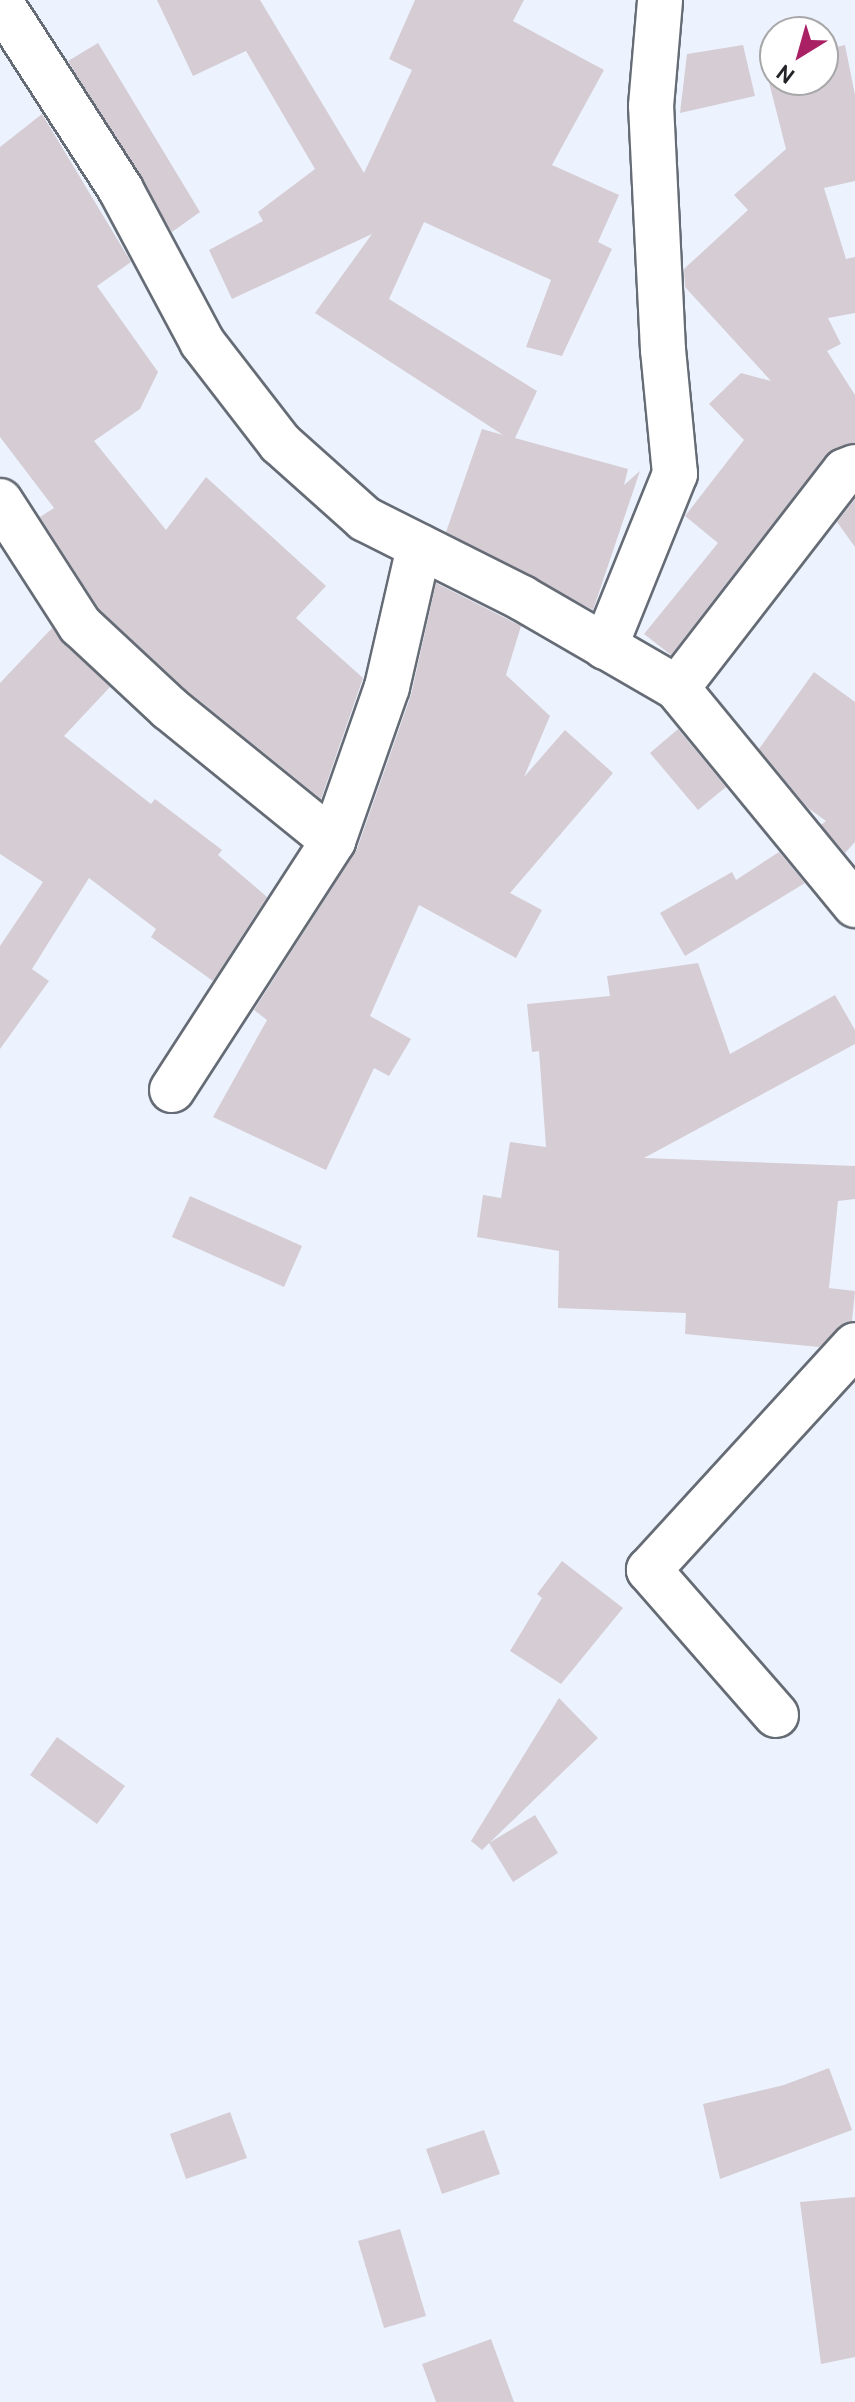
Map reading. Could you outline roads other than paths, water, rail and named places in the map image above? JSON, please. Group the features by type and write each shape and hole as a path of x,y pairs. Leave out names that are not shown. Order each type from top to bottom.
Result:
{"street":[{"path":"605,647 675,474 663,350 651,106 660,0"},
{"path":"0,2 121,190 202,342 280,443 365,519 677,688 855,905"},
{"path":"677,688 845,471 855,467"},
{"path":"0,501 22,543 80,625 169,708 333,841"},
{"path":"172,1090 333,841 387,687 419,547"},
{"path":"776,1715 649,1570 855,1345"}]}
